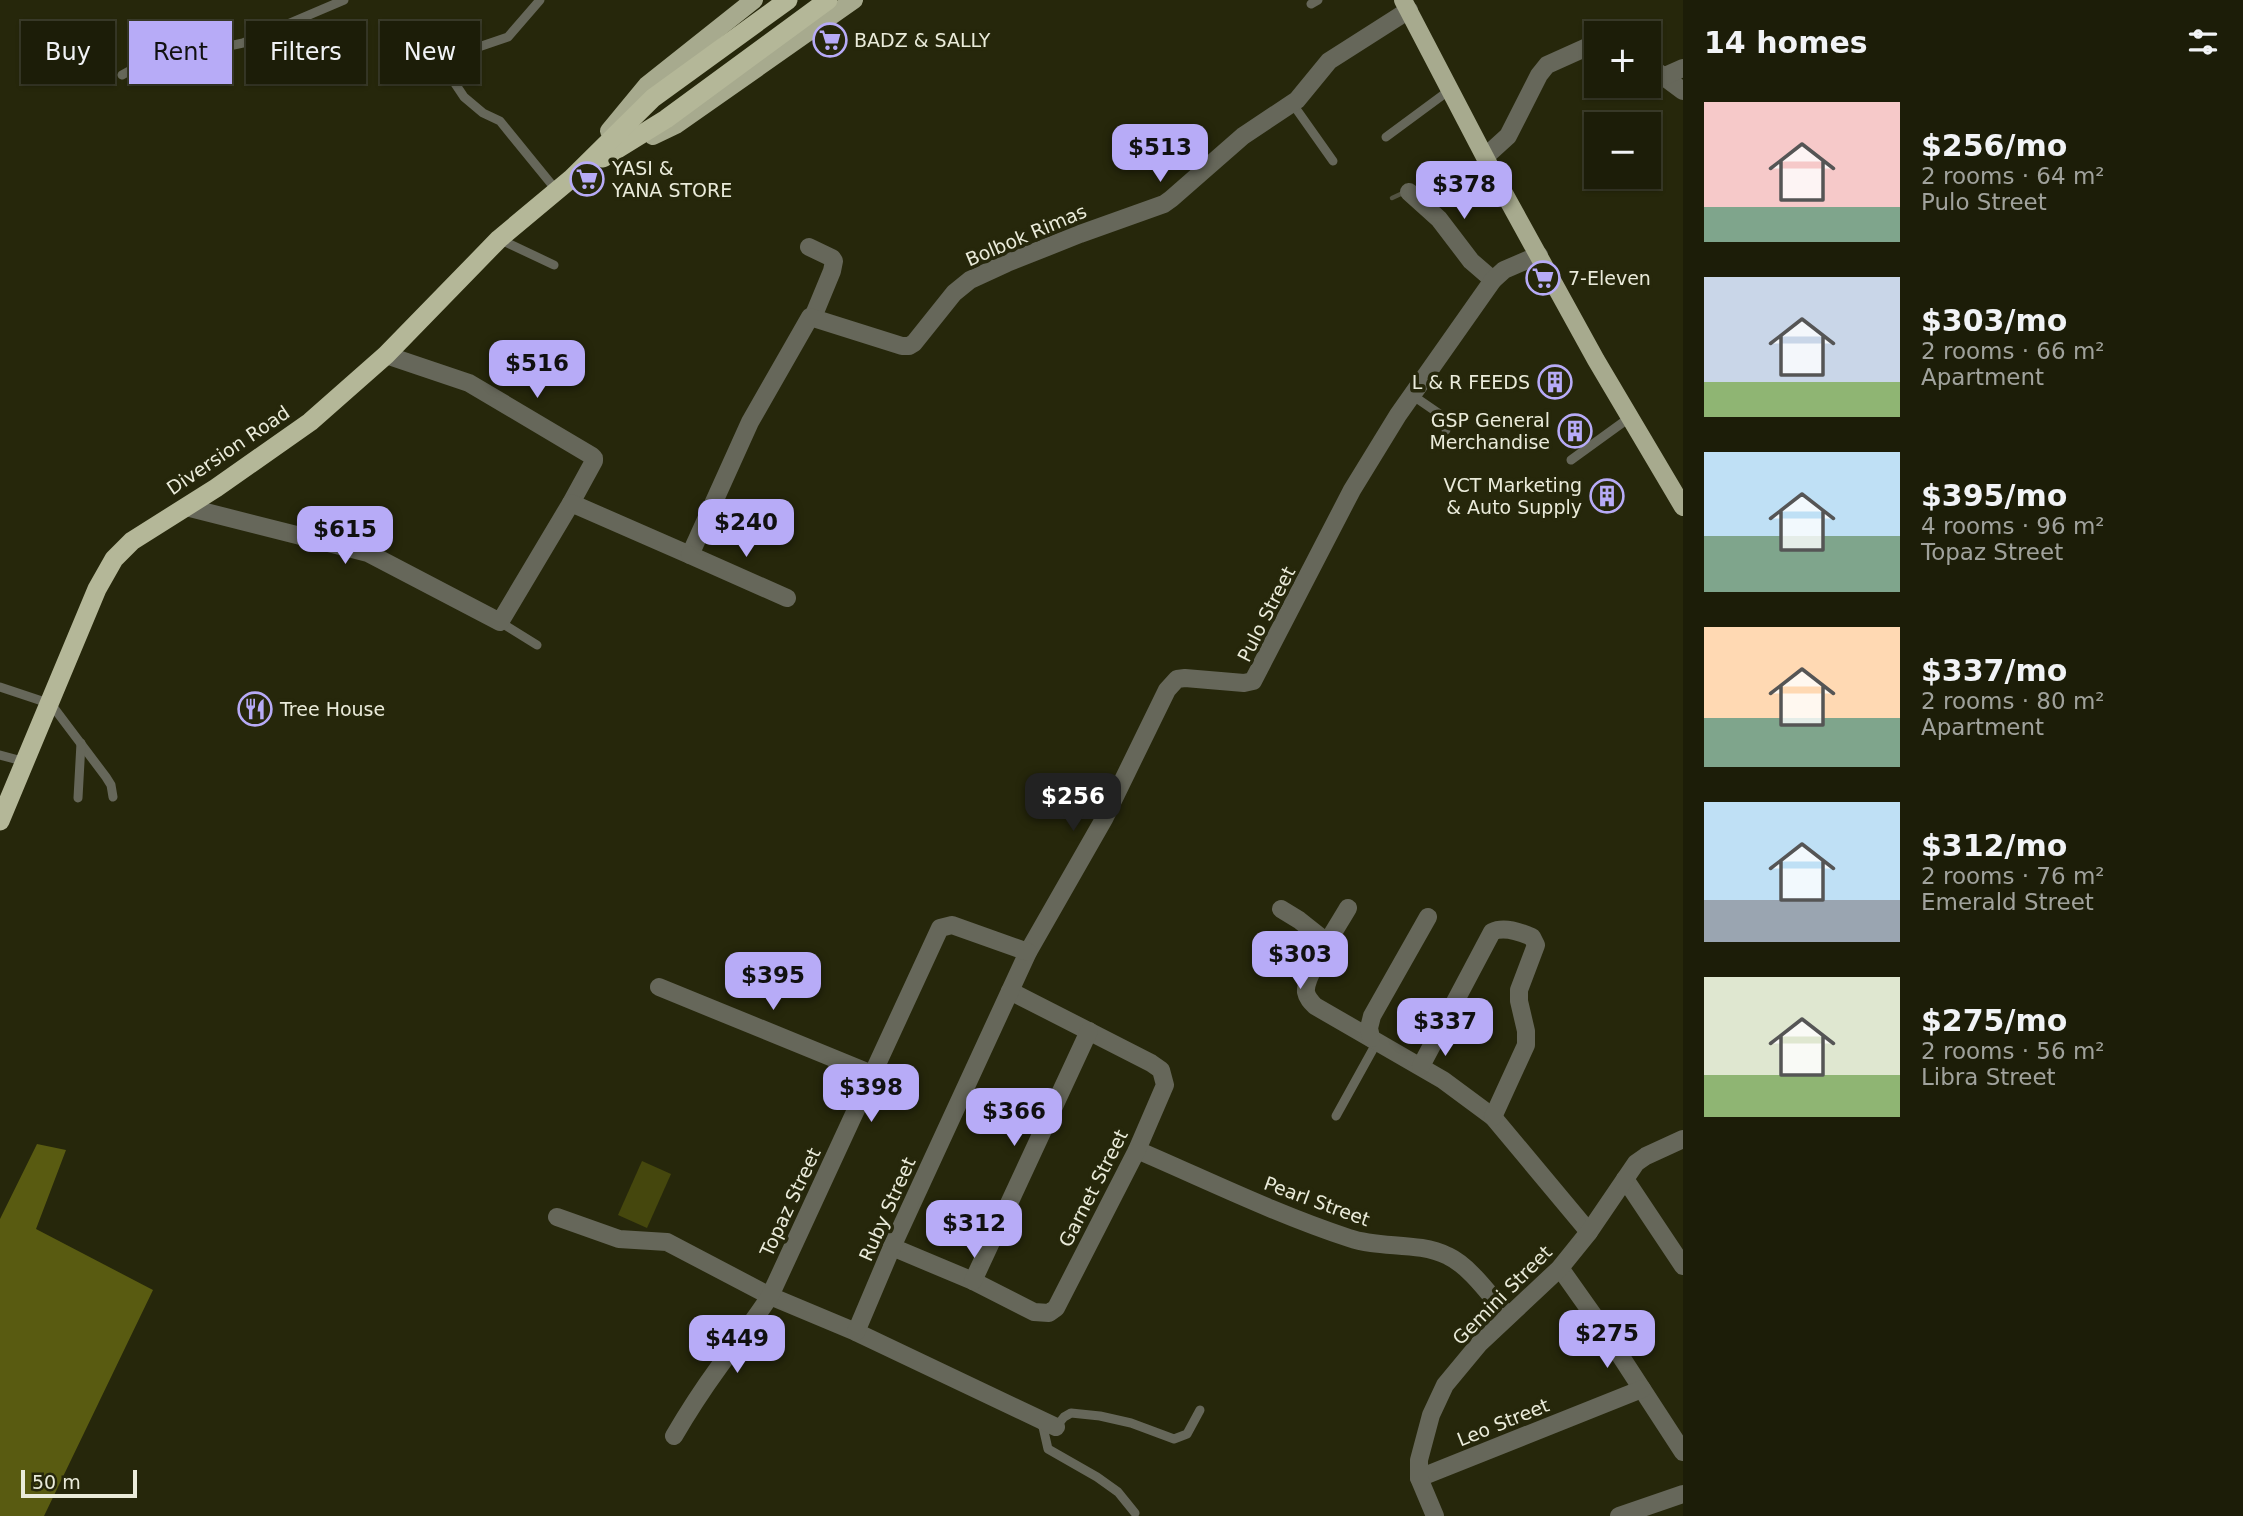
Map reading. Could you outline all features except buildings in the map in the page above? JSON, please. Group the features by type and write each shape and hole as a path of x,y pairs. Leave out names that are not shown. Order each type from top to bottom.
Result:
{"highway":[{"path":"564,184 653,98 788,0"},
{"path":"564,184 666,119 828,0"},
{"name":"Diversion Road","path":"0,821 6,793 26,762 90,603 114,559 132,541 310,422 386,355 499,240 564,184"}],"main road":[{"name":"Diversion Road","path":"564,184 676,125 854,0"},
{"name":"Diversion Road","path":"564,184 647,85 744,3"},
{"path":"1406,5 1499,184 1629,418 1683,507"}],"street":[{"name":"Bolbok Rimas","path":"813,317 909,346 954,293 970,281 1068,238 1164,204 1243,136 1305,92 1329,61 1406,5"},
{"path":"1486,156 1508,136 1539,75 1547,65 1584,48"},
{"path":"1665,76 1683,68"},
{"path":"1661,73 1683,91"},
{"path":"1409,192 1439,219 1471,261 1493,281"},
{"path":"690,555 750,422 808,320 813,317 834,267 834,261 828,255 809,247"},
{"name":"Pulo Street","path":"1010,991 1028,952 1104,819 1167,690 1177,679 1244,683 1253,681 1258,676 1352,490 1412,395 1493,281 1504,270 1539,255"},
{"path":"186,507 369,553 500,622 571,503 594,458 469,383 386,355"},
{"path":"571,503 787,598"},
{"path":"1349,908 1315,966 1307,985 1308,998 1321,1009 1443,1080 1493,1117 1589,1232"},
{"path":"1281,909 1328,943"},
{"path":"1374,1040 1369,1028 1372,1017 1428,917"},
{"name":"Topaz Street","path":"674,1436 698,1397 770,1296 940,928 952,925 1028,952"},
{"path":"1421,1066 1492,932 1505,929 1532,937 1536,945 1519,990 1526,1045 1493,1117"},
{"path":"659,987 872,1074"},
{"path":"892,1247 973,1281 1089,1031 1010,991"},
{"name":"Ruby Street","path":"856,1332 892,1247 1010,991"},
{"name":"Garnet Street","path":"973,1281 1034,1312 1049,1313 1056,1308 1137,1150 1165,1085 1164,1076 1157,1067 1089,1031"},
{"name":"Gemini Street","path":"1419,1478 1419,1460 1438,1398 1445,1385 1479,1344 1560,1268 1589,1232 1636,1163 1683,1139"},
{"name":"Pearl Street","path":"1137,1150 1266,1207 1349,1238 1420,1248 1447,1255 1459,1262 1508,1316"},
{"path":"1625,1179 1683,1266"},
{"path":"557,1217 619,1239 667,1242 770,1296 856,1332 1056,1427"},
{"path":"1560,1268 1683,1451"},
{"name":"Leo Street","path":"1419,1478 1642,1389"},
{"path":"1419,1478 1435,1516"},
{"path":"1619,1516 1683,1494"}],"lane":[{"path":"122,75 153,58 243,43 344,0"},
{"path":"480,46 509,37 540,0"},
{"path":"455,84 464,97 482,113 500,121 564,184"},
{"path":"1386,137 1451,89"},
{"path":"1292,103 1333,161"},
{"path":"499,240 554,265"},
{"path":"1412,395 1441,415 1446,430"},
{"path":"1571,460 1629,418"},
{"path":"500,622 537,645"},
{"path":"0,687 51,704 106,776 113,797"},
{"path":"78,798 81,743"},
{"path":"0,755 26,762"},
{"path":"1336,1116 1374,1040"},
{"path":"1056,1427 1071,1413 1091,1415 1131,1423 1174,1439 1187,1434 1200,1410"},
{"path":"1038,1420 1043,1426 1048,1449 1118,1492 1135,1513"}],"shaded area":[{"path":"37,1144 66,1150 36,1229 153,1290 44,1516 0,1516 0,1219"},
{"path":"642,1161 671,1174 647,1228 618,1215"}],"waterway":[{"path":"1392,198 1405,192"}],"place":[{"name":"BADZ & SALLY","path":"830,40"},
{"name":"YASI & YANA STORE","path":"587,179"},
{"name":"7-Eleven","path":"1543,278"},
{"name":"L & R FEEDS","path":"1555,382"},
{"name":"GSP General Merchandise","path":"1575,431"},
{"name":"VCT Marketing & Auto Supply","path":"1607,496"},
{"name":"Tree House","path":"255,709"}]}
